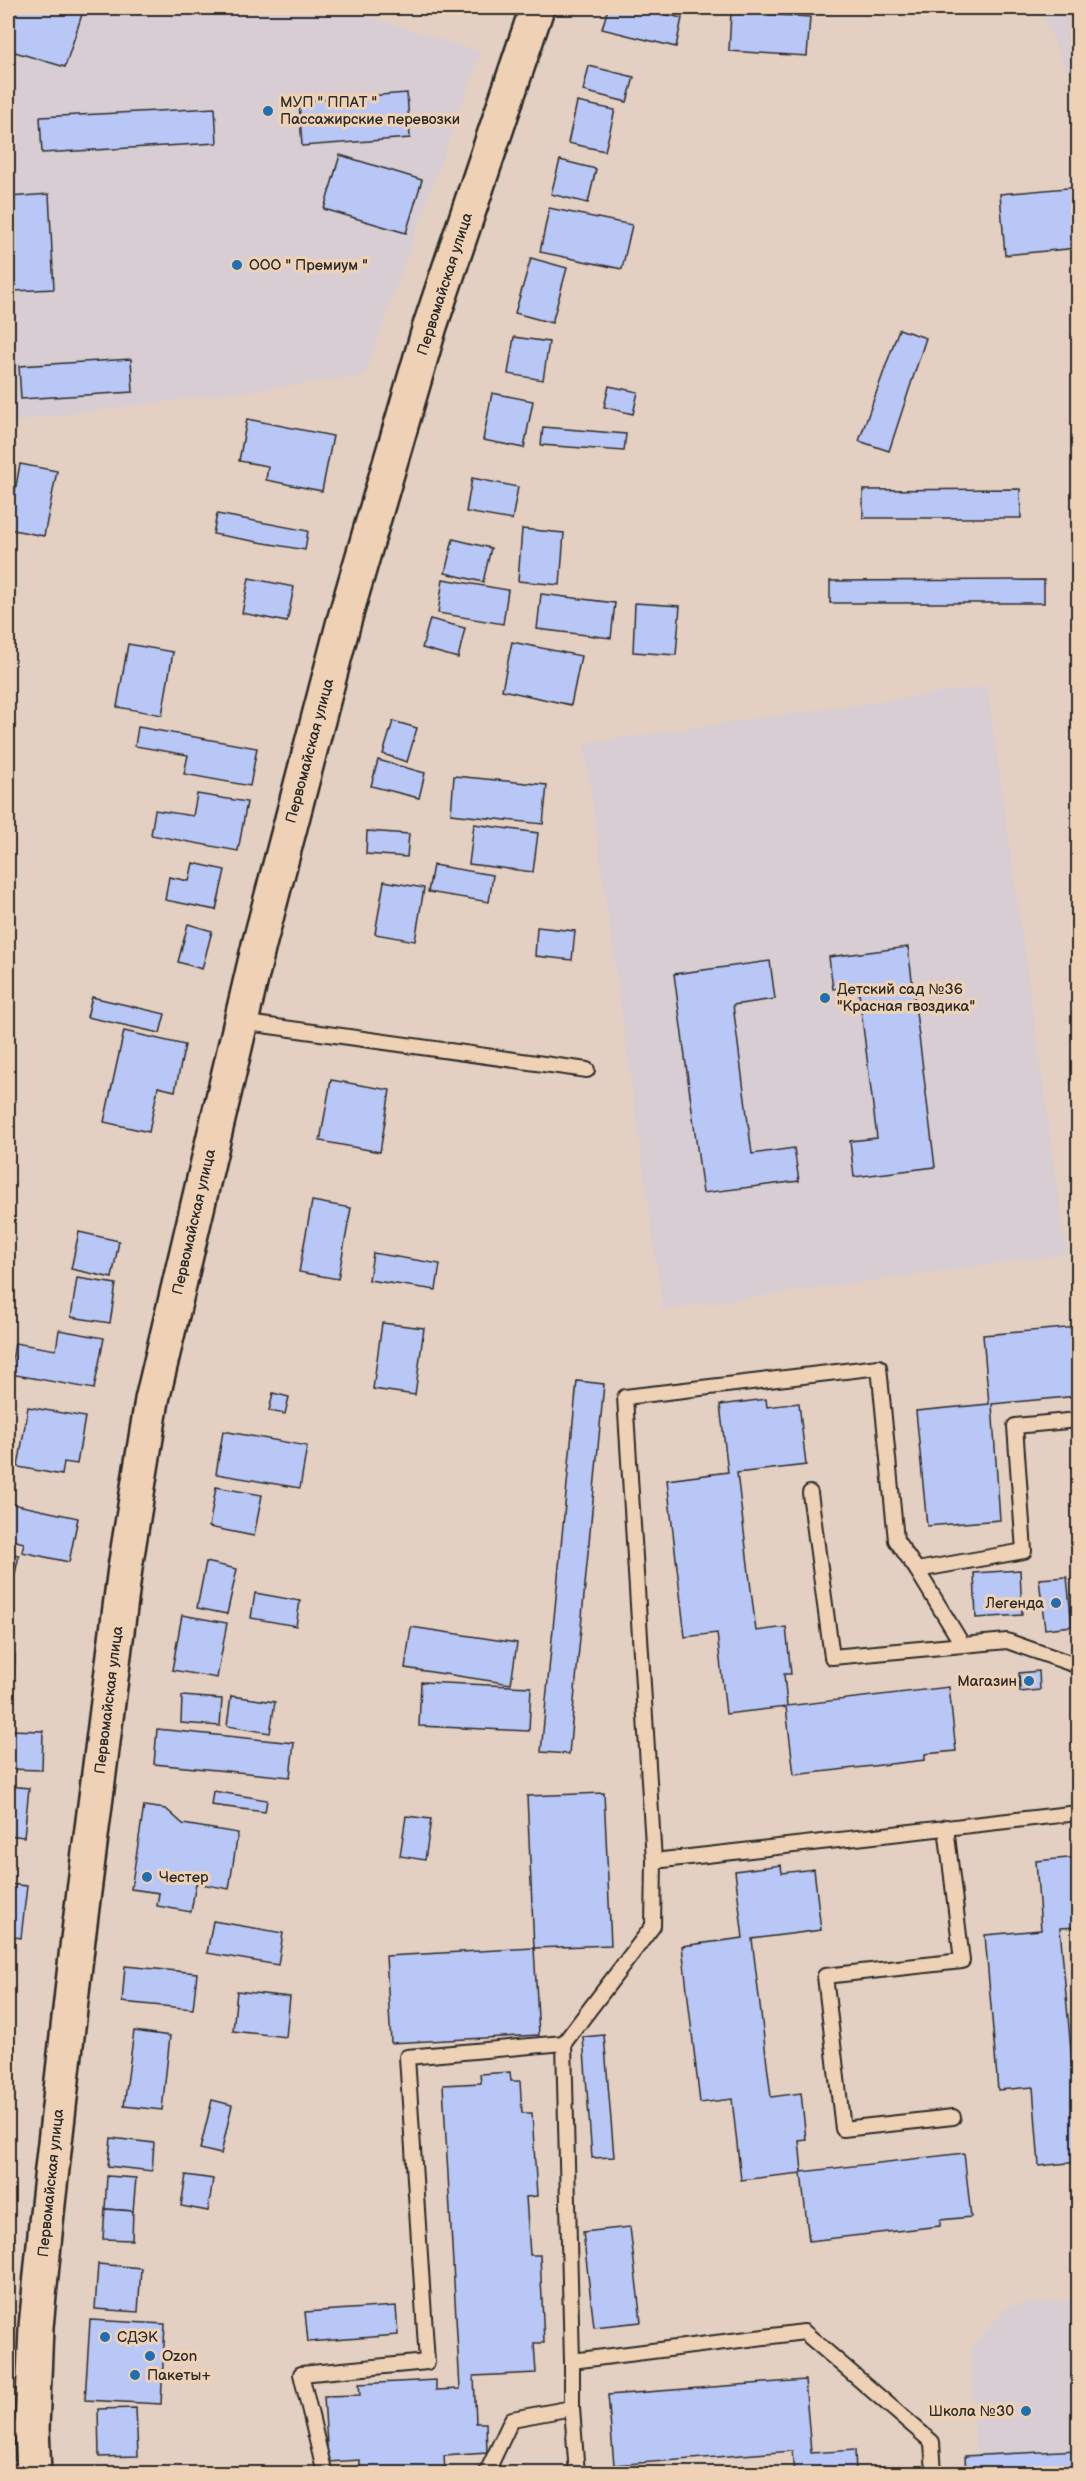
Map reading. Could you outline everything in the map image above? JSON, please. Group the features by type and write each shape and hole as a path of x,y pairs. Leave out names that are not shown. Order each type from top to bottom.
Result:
{"street":[{"name":"Первомайская улица","path":"34,2474 20,2428 36,2327 78,1940 125,1568 152,1400 241,1022 344,621 426,337 537,8"}],"lane":[{"path":"241,1022 587,1070"},
{"path":"577,2474 572,2408 564,2043 653,1926 654,1861 625,1397 879,1367 896,1539 962,1644"},
{"path":"917,1570 1024,1551 1015,1426 1078,1420"},
{"path":"810,1493 831,1657 1007,1641 1078,1666"},
{"path":"654,1861 1078,1813"},
{"path":"946,1827 962,1961 825,1976 843,2129 952,2117"},
{"path":"325,2474 301,2374 427,2362 407,2056 564,2043"},
{"path":"572,2361 804,2332 932,2442 934,2474"},
{"path":"486,2474 512,2419 572,2408"},
{"path":"743,2474 749,2473"}],"shaded area":[{"path":"8,8 341,8 481,52 364,376 8,422"},
{"path":"1038,8 1078,8 1078,78 1071,79"},
{"name":"Детский сад №36 \"Красная гвоздика\"","path":"987,686 1067,1254 663,1310 584,743"},
{"name":"Школа №30","path":"1078,2299 1078,2473 977,2473 970,2348 1010,2305"}],"building":[{"path":"17,8 84,8 65,67 8,50 8,40"},
{"path":"445,8 462,8 460,12"},
{"path":"608,8 637,8 682,18 676,47 602,29"},
{"path":"731,12 810,17 807,56 729,51"},
{"path":"589,66 634,77 627,102 583,91"},
{"path":"407,93 410,138 302,146 299,101"},
{"path":"577,102 615,110 605,151 568,143"},
{"path":"215,108 217,143 42,153 40,117"},
{"path":"340,155 422,180 406,233 324,209"},
{"path":"560,160 596,169 588,203 551,194"},
{"path":"1078,187 1078,248 1005,255 1000,194"},
{"path":"49,194 54,289 15,291 9,197"},
{"path":"549,208 632,225 622,269 540,252"},
{"path":"531,258 567,268 552,323 515,313"},
{"path":"899,329 926,338 889,451 859,441"},
{"path":"514,337 549,342 543,380 508,374"},
{"path":"131,359 133,392 21,399 19,366"},
{"path":"609,386 638,392 633,414 604,407"},
{"path":"492,393 533,401 524,448 483,440"},
{"path":"247,419 333,436 322,491 266,480 268,466 239,461"},
{"path":"543,427 626,434 624,451 541,445"},
{"path":"20,464 57,471 44,536 8,529"},
{"path":"472,478 518,487 512,520 466,512"},
{"path":"1020,489 1021,518 863,518 863,490"},
{"path":"217,514 308,531 305,550 213,534"},
{"path":"522,529 564,533 560,585 518,581"},
{"path":"453,539 491,548 483,582 445,573"},
{"path":"249,578 294,587 287,622 242,613"},
{"path":"443,579 508,590 503,624 438,613"},
{"path":"1044,580 1044,603 830,603 830,581"},
{"path":"541,594 615,603 611,638 537,629"},
{"path":"635,603 680,606 676,655 633,652"},
{"path":"430,619 465,628 458,658 422,648"},
{"path":"512,642 581,656 571,705 502,690"},
{"path":"128,644 173,652 162,715 117,707"},
{"path":"393,721 417,728 407,762 383,754"},
{"path":"138,727 257,748 250,786 184,774 188,755 135,746"},
{"path":"378,760 425,773 419,798 371,786"},
{"path":"454,776 547,785 543,824 451,814"},
{"path":"197,794 247,802 238,851 151,835 155,810 193,816"},
{"path":"474,824 538,833 533,872 469,864"},
{"path":"367,831 409,834 407,857 366,854"},
{"path":"193,863 225,870 216,910 165,900 169,877 189,881"},
{"path":"433,865 493,875 489,902 428,892"},
{"path":"384,881 424,888 415,941 375,934"},
{"path":"188,924 212,931 202,969 178,962"},
{"path":"537,927 575,931 572,960 535,956"},
{"path":"908,947 935,1167 854,1177 850,1141 877,1138 858,986 833,989 829,957"},
{"path":"770,961 775,999 733,1005 752,1154 794,1148 799,1181 703,1193 674,974"},
{"path":"92,997 165,1014 160,1033 87,1017"},
{"path":"124,1031 185,1045 175,1091 158,1087 149,1132 104,1122"},
{"path":"331,1080 390,1090 380,1152 320,1141"},
{"path":"312,1201 351,1208 338,1279 299,1272"},
{"path":"79,1232 119,1241 112,1278 71,1269"},
{"path":"373,1253 440,1264 436,1290 369,1280"},
{"path":"77,1278 116,1284 110,1323 71,1317"},
{"path":"382,1323 424,1328 415,1395 373,1389"},
{"path":"1078,1327 1078,1396 992,1404 1000,1520 927,1526 916,1411 989,1404 983,1335"},
{"path":"59,1330 104,1338 94,1389 10,1374 15,1343 56,1350"},
{"path":"577,1381 604,1384 569,1754 541,1752"},
{"path":"273,1393 289,1397 285,1414 269,1411"},
{"path":"766,1399 767,1407 799,1403 806,1465 737,1473 756,1631 786,1627 791,1674 784,1674 787,1706 949,1687 956,1751 925,1754 925,1760 794,1775 786,1707 726,1714 717,1633 685,1637 667,1480 728,1472 720,1405"},
{"path":"28,1407 85,1417 77,1464 64,1462 62,1475 18,1467"},
{"path":"223,1431 307,1446 300,1488 216,1474"},
{"path":"216,1487 262,1495 254,1536 209,1527"},
{"path":"8,1503 78,1518 69,1562 22,1552 24,1543 8,1539"},
{"path":"8,1553 19,1555 12,1588 8,1587"},
{"path":"206,1562 237,1569 227,1614 197,1608"},
{"path":"1020,1570 1022,1615 976,1618 974,1573"},
{"name":"Легенда","path":"1067,1577 1072,1626 1045,1629 1039,1579"},
{"path":"255,1593 300,1601 296,1626 251,1618"},
{"path":"182,1615 227,1623 217,1678 172,1670"},
{"path":"411,1627 517,1643 511,1684 405,1668"},
{"path":"8,1655 15,1655 14,1676 8,1675"},
{"name":"Магазин","path":"1039,1671 1040,1690 1020,1692 1019,1673"},
{"path":"421,1682 531,1687 529,1731 419,1726"},
{"path":"182,1696 222,1699 220,1726 181,1723"},
{"path":"231,1696 275,1702 270,1733 227,1726"},
{"path":"157,1729 294,1743 290,1777 154,1764"},
{"path":"8,1730 43,1731 42,1770 8,1769"},
{"path":"8,1786 29,1788 24,1837 8,1835"},
{"path":"213,1791 267,1800 265,1812 211,1805"},
{"path":"604,1793 611,1945 534,1948 527,1796"},
{"path":"144,1806 166,1809 183,1824 238,1833 229,1889 196,1883 191,1912 157,1906 159,1893 131,1889"},
{"path":"406,1816 431,1819 425,1860 400,1856"},
{"path":"1078,1857 1078,1927 1060,1928 1074,2084 1078,2083 1078,2162 1039,2166 1033,2087 998,2090 985,1935 1041,1930 1036,1861"},
{"path":"781,1865 782,1873 814,1869 821,1930 752,1939 771,2097 801,2093 806,2139 799,2140 802,2172 964,2153 971,2217 940,2220 940,2226 809,2241 801,2173 741,2180 732,2099 700,2103 682,1946 743,1938 735,1871"},
{"path":"8,1884 27,1886 21,1938 8,1936"},
{"path":"213,1921 283,1933 278,1965 207,1953"},
{"path":"534,1948 539,2035 391,2043 386,1956"},
{"path":"125,1966 197,1973 193,2009 122,2002"},
{"path":"237,1991 290,1997 286,2037 233,2031"},
{"path":"8,2017 12,2018 9,2047 8,2047"},
{"path":"134,2031 170,2036 162,2110 124,2106"},
{"path":"604,2035 614,2157 592,2158 583,2037"},
{"path":"510,2072 511,2081 520,2081 522,2113 532,2113 537,2196 526,2197 530,2255 540,2255 544,2343 534,2343 536,2373 474,2376 476,2423 486,2423 487,2453 444,2456 445,2471 360,2474 360,2460 328,2462 324,2396 360,2395 359,2384 436,2380 436,2390 460,2389 443,2085 481,2083 480,2074"},
{"path":"212,2100 232,2105 221,2154 200,2149"},
{"path":"111,2138 154,2143 152,2171 108,2166"},
{"path":"186,2175 213,2179 208,2211 181,2206"},
{"path":"107,2176 136,2178 133,2211 105,2209"},
{"path":"105,2209 133,2211 132,2240 103,2239"},
{"path":"630,2227 641,2322 594,2327 583,2232"},
{"path":"98,2264 141,2268 138,2312 95,2309"},
{"path":"396,2306 398,2335 308,2342 305,2312"},
{"path":"90,2320 165,2324 161,2404 85,2400"},
{"path":"805,2380 811,2453 855,2450 856,2474 794,2474 792,2451 614,2465 608,2395"},
{"path":"136,2408 138,2456 99,2457 98,2409"},
{"path":"1078,2450 1078,2474 966,2474 965,2456"},
{"path":"186,2472 186,2474 112,2473"}],"place":[{"name":"МУП \" ППАТ \" Пассажирские перевозки","path":"268,111"},
{"name":"ООО \" Премиум \"","path":"237,265"},
{"name":"Детский сад №36 \"Красная гвоздика\"","path":"825,998"},
{"name":"Легенда","path":"1056,1603"},
{"name":"Магазин","path":"1029,1681"},
{"name":"Честер","path":"147,1877"},
{"name":"СДЭК","path":"105,2337"},
{"name":"Ozon","path":"150,2356"},
{"name":"Пакеты+","path":"135,2375"},
{"name":"Школа №30","path":"1026,2411"}]}
